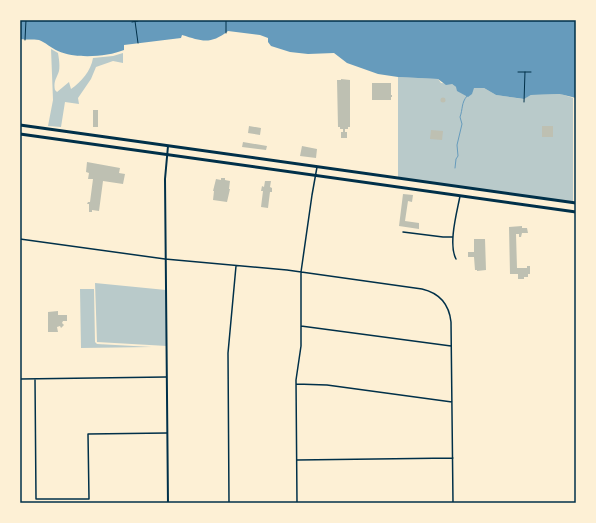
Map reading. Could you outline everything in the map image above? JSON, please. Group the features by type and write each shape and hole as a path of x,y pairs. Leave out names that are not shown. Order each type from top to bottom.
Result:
{"highway":[{"path":"20,125 576,203"},
{"path":"20,134 576,212"}],"street":[{"path":"168,146 165,179 168,503"},
{"path":"297,503 296,384 300,353 301,272 312,195 318,166"},
{"path":"456,259 454,254 453,229 460,196"},
{"path":"402,232 453,237"},
{"path":"20,238 166,259 301,272 422,289 434,293 444,302 450,314 452,346 453,503"},
{"path":"229,503 228,352 236,266"},
{"path":"301,326 452,346"},
{"path":"20,379 167,378"},
{"path":"35,379 36,499 89,499 88,434 167,433"},
{"path":"296,384 327,385 452,402"},
{"path":"297,460 452,458"}],"path":[{"path":"25,40 26,20"},
{"path":"226,20 226,33"},
{"path":"135,21 138,43"},
{"path":"132,22 138,21"},
{"path":"518,72 531,72"},
{"path":"524,102 525,72"}],"shaded area":[{"path":"51,49 58,53 59,58 59,71 54,84 57,92 69,82 71,89 78,83 88,72 93,58 113,56 123,53 123,63 113,61 96,67 91,79 78,98 79,104 65,102 61,127 48,126 53,100"},
{"path":"398,77 438,79 441,83 452,84 456,87 484,88 496,95 523,99 531,95 561,94 573,98 573,203 398,177"},
{"path":"95,283 166,290 167,346 97,342"},
{"path":"80,289 94,289 95,342 97,344 152,347 81,348"}],"water":[{"path":"20,20 576,20 576,98 560,94 531,95 524,99 496,95 484,88 474,88 472,94 468,97 457,91 456,87 452,84 446,85 438,79 398,77 378,74 347,63 334,53 308,54 290,52 271,46 268,42 268,38 260,35 228,31 211,40 201,40 182,35 181,38 124,45 124,50 100,56 65,54 39,40 20,39"}],"building":[{"path":"337,80 350,80 350,127 345,129 345,132 347,132 347,138 341,138 341,132 343,132 343,129 338,127"},
{"path":"372,83 391,83 391,100 372,100"},
{"path":"441,98 445,98 445,102 441,102"},
{"path":"93,110 98,110 98,127 93,127"},
{"path":"249,126 261,128 260,135 248,133"},
{"path":"542,126 553,126 553,137 542,137"},
{"path":"431,130 443,131 442,140 430,139"},
{"path":"243,142 267,146 266,150 242,147"},
{"path":"302,146 317,149 316,158 300,156"},
{"path":"87,162 120,168 119,173 125,174 123,184 103,181 99,211 92,210 92,212 89,212 89,204 87,204 90,202 93,179 88,179 89,173 86,172"},
{"path":"221,178 225,178 225,180 230,181 227,202 213,200 213,191 216,179 221,180"},
{"path":"265,181 271,181 270,187 272,188 268,208 261,207 263,191 261,191 262,186 264,187"},
{"path":"403,194 413,195 412,202 408,201 405,221 419,223 419,229 399,226"},
{"path":"522,226 522,228 527,228 528,233 522,233 521,237 519,237 519,234 516,234 517,268 527,268 527,266 530,266 530,274 528,274 528,277 524,277 524,279 518,279 518,274 510,274 509,227"},
{"path":"474,239 485,239 486,270 475,270 474,257 468,257 468,252 474,252"},
{"path":"58,311 58,315 67,315 67,321 63,321 62,323 64,325 61,328 60,326 57,327 58,332 48,332 48,312"}],"waterway":[{"path":"455,168 456,159 458,156 457,145 462,124 460,117 463,104 467,96"}]}
